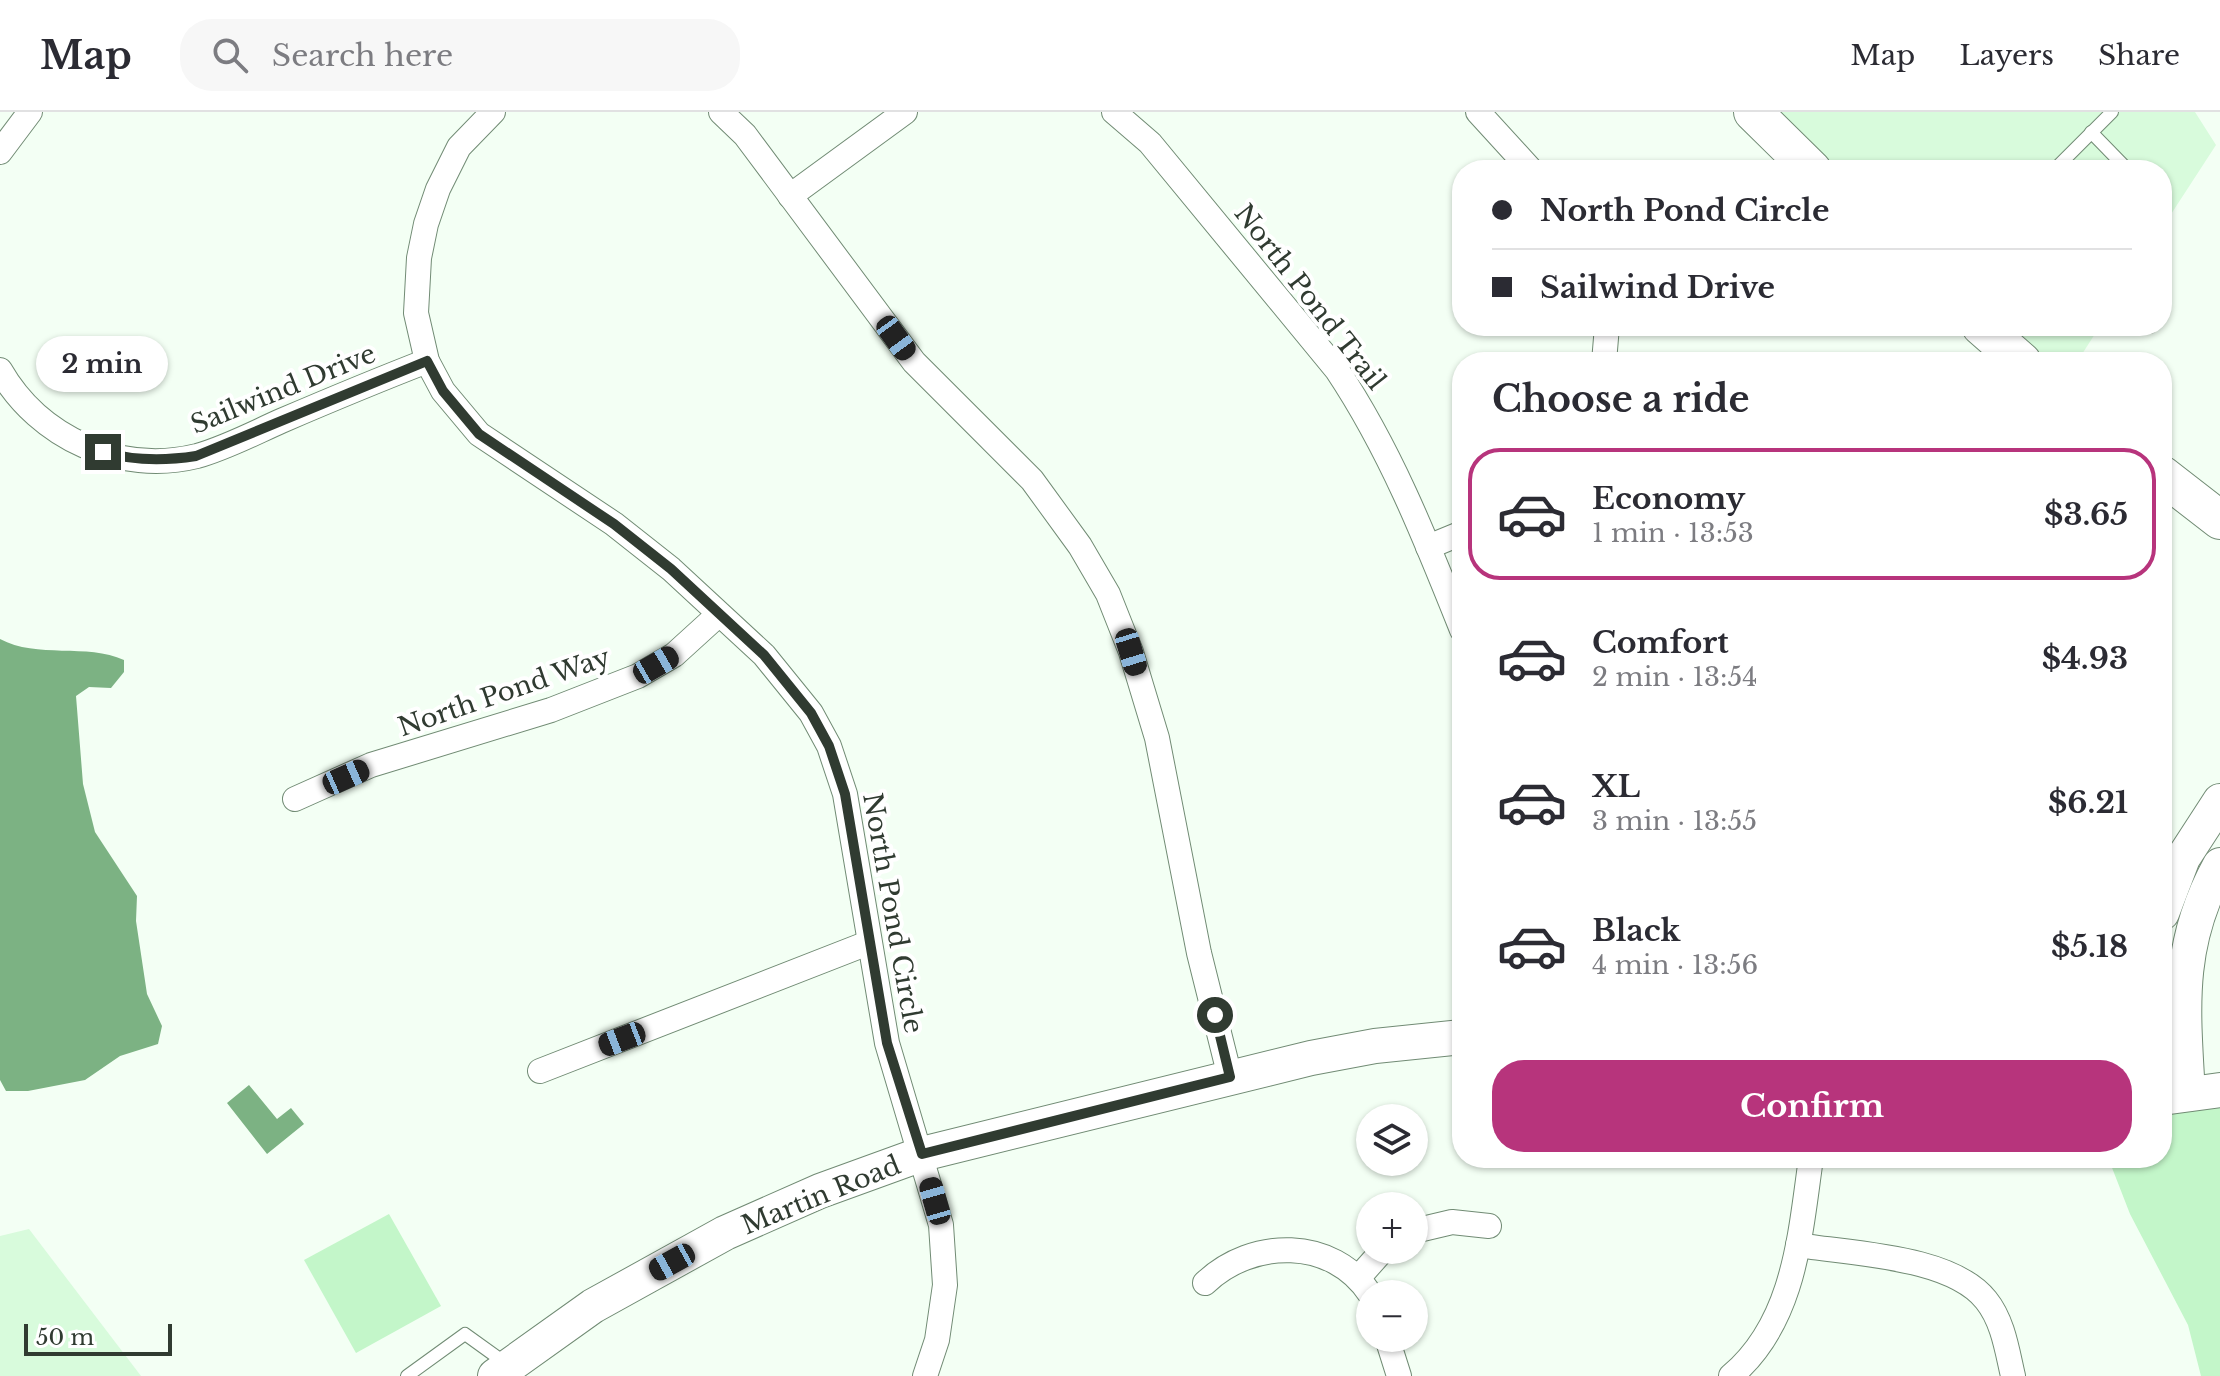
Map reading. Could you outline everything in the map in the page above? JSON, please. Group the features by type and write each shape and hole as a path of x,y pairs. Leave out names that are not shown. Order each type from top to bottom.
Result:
{"main road":[{"path":"1753,112 1802,160"},
{"path":"1992,336 2011,352"},
{"path":"2172,483 2220,520"}],"street":[{"path":"0,152 30,112"},
{"name":"North Pond Circle","path":"493,112 459,147 438,189 426,224 419,258 416,313 427,361 443,391 479,434 614,524 671,569 785,678 811,713 829,746 845,794 887,1043 941,1225 945,1285 937,1340 925,1376"},
{"path":"721,112 745,135 914,362 1032,480 1080,546 1108,594 1131,652 1157,738 1199,953 1230,1077"},
{"path":"790,196 905,112"},
{"name":"North Pond Trail","path":"1114,112 1150,143 1337,370 1387,450 1452,606"},
{"path":"1478,112 1522,160"},
{"name":"Sailwind Drive","path":"0,370 12,391 43,423 80,445 125,458 168,460 220,448 427,361"},
{"path":"1428,547 1452,537"},
{"name":"North Pond Way","path":"295,799 371,765 551,710 638,676 674,655 718,615"},
{"path":"2172,887 2183,858 2220,801"},
{"path":"2190,1094 2183,976 2192,933 2207,889 2220,865"},
{"path":"540,1071 868,943"},
{"name":"Martin Road","path":"501,1370 593,1306 725,1233 820,1191 922,1154 1230,1077 1375,1046 1452,1038"},
{"path":"1731,1376 1768,1333 1788,1292 1810,1168"},
{"path":"1428,1228 1452,1222 1489,1226"},
{"path":"1798,1245 1939,1268 1965,1281 1987,1300 2003,1332 2013,1376"},
{"path":"1205,1283 1236,1260 1292,1249 1328,1256 1357,1280"},
{"path":"1391,1352 1399,1376"}],"lane":[{"path":"2064,160 2112,112"},
{"path":"2091,132 2118,160"},
{"path":"407,1376 465,1334 501,1370"}],"shaded area":[{"path":"1752,112 2195,112 2216,145 2172,213 2172,160 1798,160"},
{"path":"1985,336 2094,336 2083,352 2009,352"},
{"path":"0,639 30,648 94,652 124,660 124,672 111,688 89,687 76,696 83,784 95,832 137,896 136,921 147,994 162,1026 158,1044 120,1056 85,1080 28,1091 6,1091 0,1080"},
{"path":"249,1085 277,1119 291,1108 304,1124 267,1154 227,1103"},
{"path":"2220,1105 2220,1376 2201,1376 2188,1325 2130,1214 2112,1168 2172,1168 2172,1112"},
{"path":"389,1214 441,1306 356,1353 304,1260"},
{"path":"29,1229 141,1376 0,1376 0,1236"}],"route":[{"path":"103,452 125,458 168,460 196,456 427,361 443,391 479,434 614,524 671,569 785,678 811,713 829,746 845,794 887,1043 922,1154 1230,1077 1215,1015"}]}
